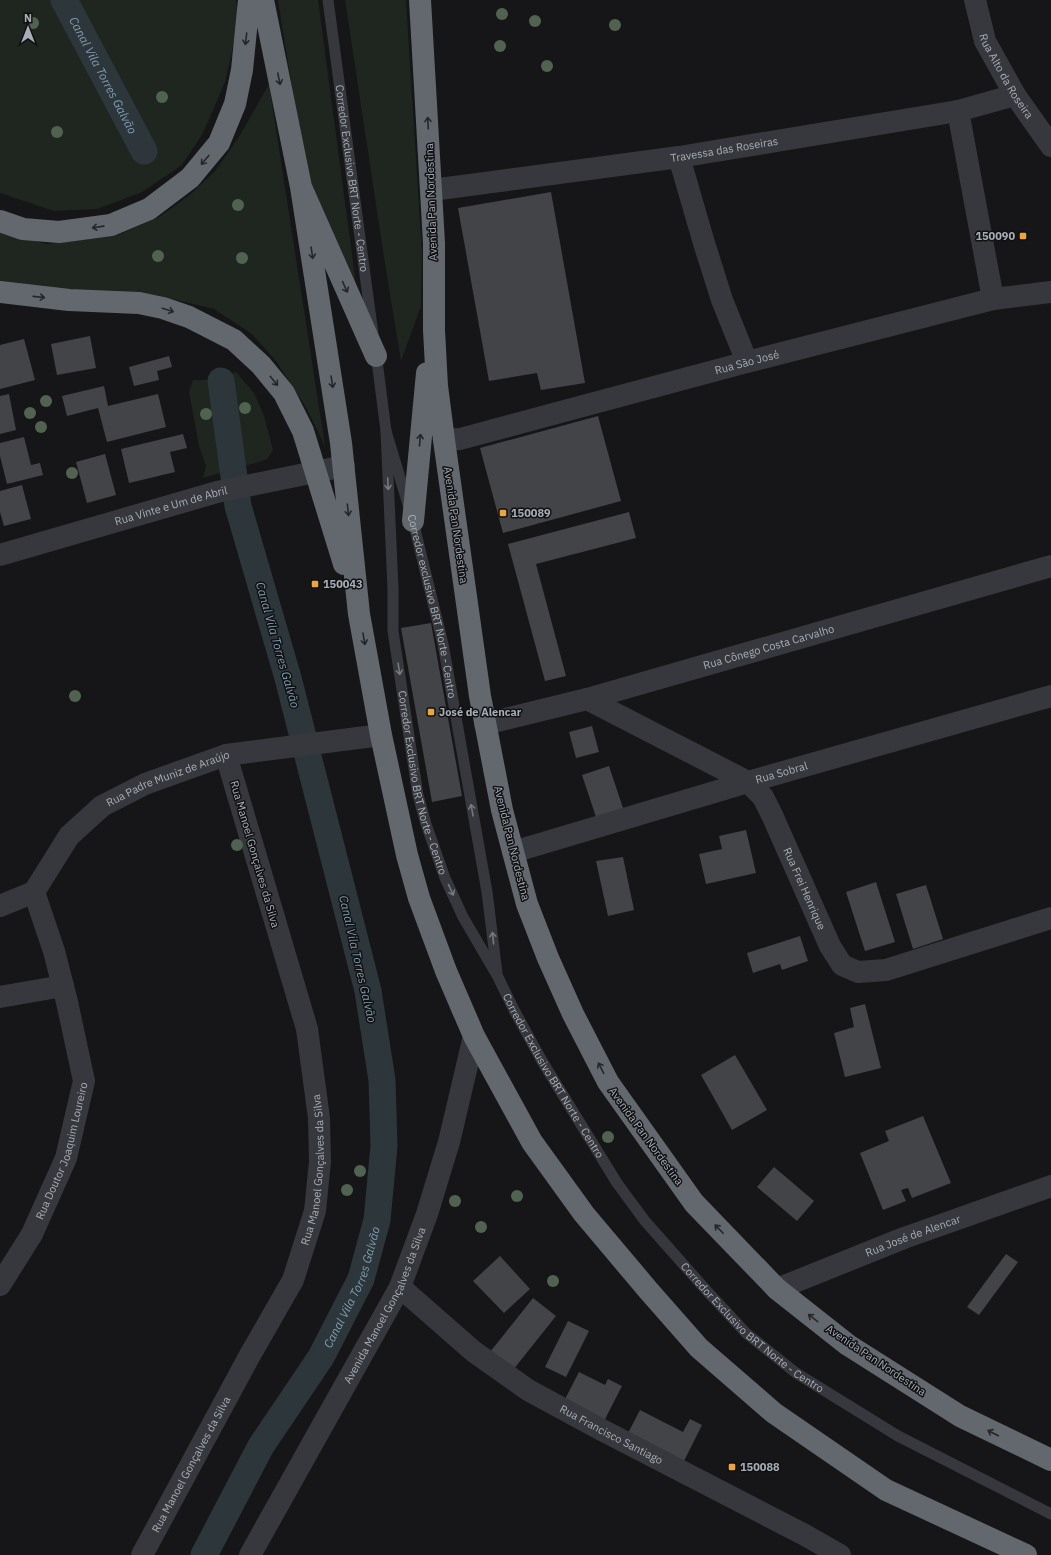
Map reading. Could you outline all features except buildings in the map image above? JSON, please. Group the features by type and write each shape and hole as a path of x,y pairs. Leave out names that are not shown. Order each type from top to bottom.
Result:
{"highway":[{"path":"0,220 23,229 59,232 111,225 149,209 190,178 219,143 235,104 242,70 249,0"},
{"path":"263,0 301,187 344,466 359,614 381,735 419,898 446,971 474,1036 532,1142 584,1214 698,1348 774,1413 886,1490 1026,1555"},
{"name":"Avenida Pan Nordestina","path":"420,0 432,190 434,243 434,330 437,386 444,440 480,696 502,810 527,904 548,958 573,1014 608,1082 694,1203 777,1289 848,1345 960,1416 1051,1460"},
{"path":"301,187 376,356"},
{"path":"0,292 69,300 139,304 163,308 188,317 234,340 261,365 284,393 303,431 317,472 359,614"},
{"path":"413,521 425,394 434,330"}],"street":[{"name":"Rua Alto da Roseira","path":"975,0 985,41 1015,95 1051,146"},
{"name":"Travessa das Roseiras","path":"432,190 679,157 958,111 1015,95"},
{"path":"958,111 993,299"},
{"path":"679,157 722,300 747,362"},
{"name":"Rua São José","path":"444,440 460,439 747,362 993,299 1051,292"},
{"name":"Rua Vinte e Um de Abril","path":"0,554 217,492 344,466"},
{"name":"Rua Cônego Costa Carvalho","path":"485,724 586,699 1051,566"},
{"name":"Rua Sobral","path":"513,852 748,782 1051,696"},
{"name":"Rua Frei Henrique","path":"586,699 748,782 763,797 830,946 842,965 858,972 886,970 1051,918"},
{"name":"Rua Padre Muniz de Araújo","path":"34,892 69,836 102,806 145,784 226,756 381,735"},
{"name":"Rua Manoel Gonçalves da Silva","path":"142,1555 293,1280 315,1211 320,1161 319,1118 307,1029 226,756"},
{"path":"0,906 34,892"},
{"name":"Rua Doutor Joaquim Loureiro","path":"0,1285 32,1234 66,1158 84,1082 54,951 34,892"},
{"path":"0,997 42,991 63,986"},
{"name":"Avenida Manoel Gonçalves da Silva","path":"250,1555 400,1287 427,1214 449,1142 474,1036"},
{"name":"Rua José de Alencar","path":"777,1289 904,1238 1051,1186"},
{"name":"Rua Francisco Santiago","path":"400,1287 473,1351 528,1390 805,1535 840,1555"}],"lane":[{"name":"Corredor Exclusivo BRT Norte - Centro","path":"328,0 376,356"},
{"name":"Corredor exclusivo BRT Norte - Centro","path":"376,356 386,431 413,521 443,644 487,892 498,977"},
{"name":"Corredor Exclusivo BRT Norte - Centro","path":"386,431 394,589 394,631 418,795 426,824 445,878 464,917 498,977 542,1062 618,1183 645,1222 746,1333 796,1373 898,1436 1051,1514"}],"shaded area":[{"path":"0,0 236,0 239,20 225,82 203,133 182,165 142,192 97,209 54,211 0,193"},
{"path":"278,0 318,0 357,292 308,187"},
{"path":"345,0 406,0 422,254 421,306 401,361 386,270"},
{"path":"269,84 325,446 307,409 276,361 252,334 214,309 156,295 65,290 0,284 0,232 47,244 118,235 161,216 192,193 215,171 239,137"},
{"path":"236,372 254,393 264,416 273,450 267,459 203,478 206,466 199,446 189,392 193,380 211,380"}],"waterway":[{"name":"Canal Vila Torres Galvão","path":"64,0 144,151"},
{"name":"Canal Vila Torres Galvão","path":"204,1555 261,1446 321,1357 361,1279 377,1220 384,1146 382,1080 368,991 288,678 238,506 221,381"}],"place":[{"name":"150090","path":"1023,236"},
{"name":"150089","path":"503,513"},
{"name":"150043","path":"315,584"},
{"name":"José de Alencar","path":"431,712"},
{"name":"150088","path":"732,1467"}]}
